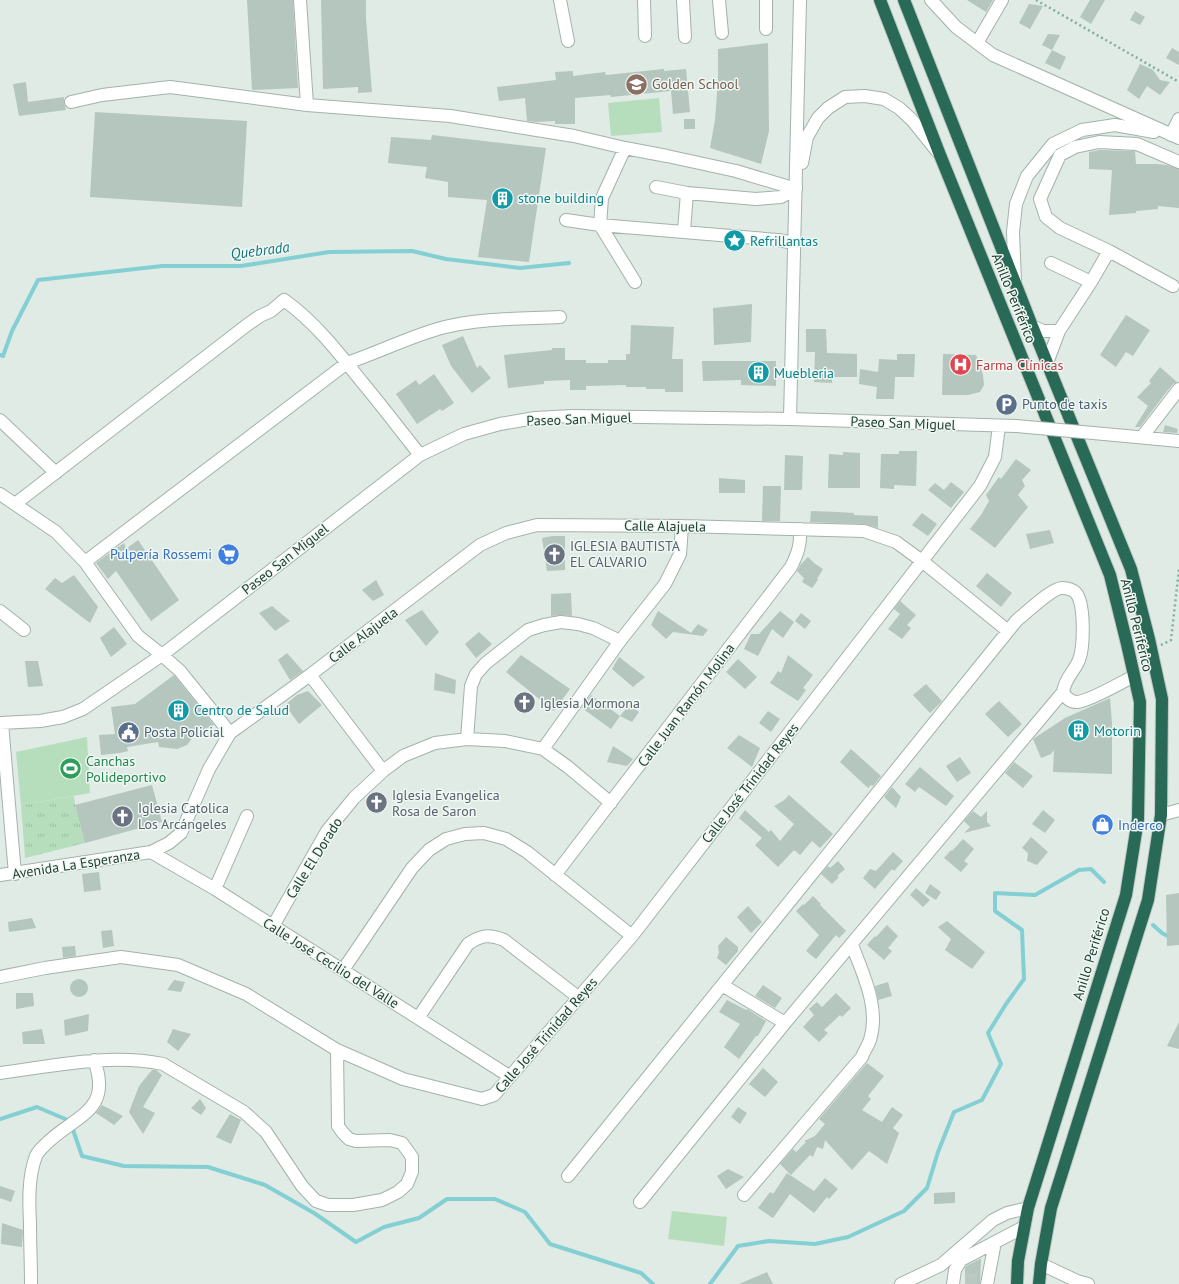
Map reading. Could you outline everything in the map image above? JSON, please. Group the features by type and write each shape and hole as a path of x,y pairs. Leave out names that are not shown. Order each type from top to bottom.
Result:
{"highway":[{"name":"Anillo Periférico","path":"880,0 940,155 1110,576 1140,702 1138,819 1126,895 1028,1208 1018,1261 1017,1284"},
{"name":"Anillo Periférico","path":"904,0 1032,326 1131,568 1152,650 1162,700 1161,815 1148,900 1051,1208 1040,1264 1040,1284"}],"street":[{"path":"300,0 307,106"},
{"path":"560,0 568,41"},
{"path":"644,0 645,36"},
{"path":"683,0 685,37"},
{"path":"719,0 722,33"},
{"path":"766,0 766,29"},
{"path":"790,419 800,0"},
{"path":"931,0 956,27 993,55 1175,136"},
{"path":"977,43 1002,0"},
{"path":"72,102 102,95 170,87 307,106 450,116 574,136 736,171 796,189"},
{"path":"656,187 687,194 756,199 781,197 796,189 807,137 818,118 828,108 845,97 865,96 884,99 899,108 912,120 940,155"},
{"path":"1175,136 1179,119"},
{"path":"1016,284 1013,232 1016,204 1027,176 1054,144 1082,130 1115,125 1175,136"},
{"path":"1173,286 1108,251 1060,228 1046,217 1040,199 1060,154 1075,147 1099,142 1137,144 1179,162"},
{"path":"625,148 602,198 600,225 635,282"},
{"path":"684,231 687,194"},
{"path":"566,220 600,225 684,231 794,242"},
{"path":"1047,363 1059,331 1092,282 1108,251"},
{"path":"1051,263 1092,282"},
{"path":"15,504 247,325 260,316 271,311 284,300 296,308 316,328 347,363 420,455"},
{"path":"85,562 347,363 408,339 442,328 488,321 560,318"},
{"path":"1032,326 1043,331 1059,331"},
{"path":"1142,437 1179,389"},
{"name":"Paseo San Miguel","path":"1,723 40,721 63,716 83,709 162,655 420,455 464,434 500,424 535,418 580,416 790,419 1016,426 1179,440"},
{"path":"0,420 56,473"},
{"name":"Calle José Trinidad Reyes","path":"0,977 45,968 121,957 178,965 246,994 337,1050 403,1079 482,1098 494,1095 632,936 980,486 995,457 999,426"},
{"path":"0,494 56,532 85,562 138,636 180,671 230,733"},
{"name":"Calle Alajuela","path":"151,852 169,843 181,833 209,769 230,733 310,675 480,545 506,533 537,525 682,526 864,531 896,542 922,560 1008,632"},
{"path":"543,749 620,641 665,584 680,554 682,526"},
{"name":"Calle Juan Ramón Molina","path":"555,875 791,567 797,556 801,542 800,529"},
{"path":"568,1176 1017,620 1054,591 1061,588 1070,589 1076,593 1081,602 1083,634 1082,648 1078,661 1064,684 1062,692 786,1023 640,1202"},
{"path":"0,610 24,630"},
{"path":"467,739 471,686 476,674 486,663 528,630 544,624 561,622 578,624 593,628 620,641"},
{"path":"310,675 383,771"},
{"path":"1062,692 1067,699 1076,702 1134,676"},
{"path":"1,723 15,874"},
{"name":"Calle El Dorado","path":"273,926 327,831 354,798 383,771 403,756 435,743 467,739 505,741 543,749 568,767 611,803"},
{"path":"1161,815 1179,810"},
{"path":"215,889 247,816"},
{"path":"343,970 412,868 429,850 446,839 465,834 484,833 506,839 527,852 632,936"},
{"name":"Avenida La Esperanza","path":"0,875 15,874 151,852"},
{"name":"Calle José Cecilio del Valle","path":"151,852 215,889 509,1076"},
{"path":"418,1018 468,944 485,936 494,936 504,940 578,997"},
{"path":"744,1195 862,1057 870,1040 873,1025 869,989 852,945"},
{"path":"722,985 786,1023"},
{"path":"0,1073 94,1060 148,1061 163,1064 244,1112 266,1132 302,1186 316,1201 328,1205 353,1206 382,1200 398,1192 407,1184 412,1172 412,1157 402,1143 390,1140 356,1141 348,1139 343,1134 338,1126 337,1050"},
{"path":"31,1284 30,1204 32,1170 39,1151 94,1106 99,1087 98,1069 94,1060"},
{"path":"901,1284 941,1265 993,1220 1007,1213 1028,1208"},
{"path":"957,1280 955,1270 961,1260 1024,1227"},
{"path":"985,1281 995,1242"},
{"path":"1040,1264 1077,1281 1088,1284"}],"path":[{"path":"1036,0 1179,82"},
{"path":"1152,650 1171,640 1179,569"}],"green space":[{"path":"659,98 662,132 611,136 608,103"},
{"path":"87,737 90,793 21,805 16,752"},
{"path":"74,796 85,843 25,858 21,805"},
{"path":"672,1211 727,1217 724,1246 668,1239"}],"building":[{"path":"247,0 293,0 298,88 252,90"},
{"path":"321,0 366,0 366,19 372,92 358,93 358,87 323,89"},
{"path":"967,0 993,0 986,12"},
{"path":"1090,0 1105,0 1091,24 1080,17"},
{"path":"1029,4 1043,6 1030,29 1019,23"},
{"path":"1135,11 1145,17 1140,25 1130,20"},
{"path":"1048,34 1060,35 1052,50 1042,45"},
{"path":"768,43 769,131 761,164 710,148 715,120 718,80 718,49"},
{"path":"1172,48 1179,52 1179,65 1166,58"},
{"path":"1052,50 1066,57 1060,70 1045,63"},
{"path":"1140,64 1153,70 1160,80 1170,82 1160,95 1147,86 1139,99 1127,90"},
{"path":"664,69 664,71 686,69 690,112 673,114 671,91 611,97 610,95 575,98 575,124 555,124 555,121 527,121 525,98 499,101 497,87 556,80 555,72 573,71 573,76 605,72 606,75"},
{"path":"26,82 28,102 64,97 66,110 19,116 13,84"},
{"path":"95,112 247,121 242,207 90,197"},
{"path":"684,119 695,119 695,129 684,129"},
{"name":"stone building","path":"432,135 546,148 529,262 478,257 487,200 448,197 448,182 425,178 427,167 388,163 391,137 431,140"},
{"path":"1100,150 1135,151 1136,164 1167,165 1179,169 1179,208 1158,206 1158,209 1136,211 1136,213 1109,215 1112,170 1089,169 1089,152"},
{"path":"752,304 751,342 714,345 713,308"},
{"path":"1126,315 1150,330 1133,356 1126,352 1116,367 1100,355"},
{"path":"631,325 674,327 672,359 683,359 683,392 665,392 665,389 626,387 626,385 586,386 586,390 570,390 570,380 544,381 544,384 508,388 504,355 552,350 552,348 565,348 565,360 586,360 586,363 608,363 608,360 626,360 626,354 630,354"},
{"path":"806,329 826,329 827,353 857,354 857,377 832,377 832,383 814,382 815,352 806,352"},
{"path":"463,336 477,368 480,365 491,378 472,393 451,366 442,345"},
{"path":"897,354 915,354 914,377 895,377 894,399 876,399 877,387 859,384 860,369 878,372 879,359 897,360"},
{"name":"Farma Clínicas","path":"943,354 976,355 983,375 984,385 980,392 968,395 942,395"},
{"path":"702,361 776,361 776,386 741,385 741,380 703,381"},
{"path":"1160,367 1177,382 1173,384 1140,427 1135,427 1148,406 1137,397 1151,383 1149,381"},
{"path":"434,374 454,403 442,411 440,409 417,424 396,394 416,380 419,385"},
{"path":"1165,425 1178,429 1177,433 1163,432"},
{"path":"899,451 917,451 916,486 894,485 894,489 880,488 881,454 899,454"},
{"path":"843,452 860,453 860,488 828,488 829,454 843,455"},
{"path":"785,455 803,456 802,490 784,490"},
{"path":"1016,459 1031,470 1022,480 1025,486 1018,495 1028,507 995,548 970,529 981,515 989,501 986,495 999,477 1001,479"},
{"path":"719,478 745,480 745,493 719,493"},
{"path":"951,482 964,492 951,508 928,490 935,483 944,490"},
{"path":"763,486 781,486 780,521 762,521"},
{"path":"811,511 854,513 854,515 878,516 878,528 864,524 810,522"},
{"path":"922,513 937,524 928,536 912,525"},
{"path":"1050,530 1054,543 1030,549 1026,534"},
{"name":"IGLESIA BAUTISTA EL CALVARIO","path":"565,536 565,570 547,571 542,538"},
{"path":"138,540 179,600 151,621 116,571 108,579 96,563 124,543 126,549"},
{"path":"808,557 823,569 812,588 802,582 804,578 797,571"},
{"path":"987,573 1012,593 1001,607 976,586"},
{"path":"74,575 98,607 90,623 45,589 55,578 62,583"},
{"path":"376,580 384,595 373,601 362,590"},
{"path":"571,593 572,616 551,616 551,594"},
{"path":"900,601 916,615 907,625 911,628 902,639 888,629 900,614 894,609"},
{"path":"272,606 290,621 275,631 259,613"},
{"path":"422,610 439,632 426,646 405,620"},
{"path":"658,611 691,633 698,624 708,630 703,636 673,632 666,639 651,625"},
{"path":"780,611 794,622 783,638 772,629 758,656 744,649 751,634 759,634"},
{"path":"801,613 811,621 805,629 795,621"},
{"path":"114,627 127,644 111,657 100,638"},
{"path":"479,632 492,644 476,658 465,644"},
{"path":"287,653 303,671 290,680 278,660"},
{"path":"521,655 570,689 554,711 506,672"},
{"path":"788,655 813,675 803,688 806,690 798,701 770,683 778,671 781,673"},
{"path":"619,657 645,677 633,687 612,669"},
{"path":"738,659 757,677 745,689 726,672"},
{"path":"25,661 38,661 43,686 28,687"},
{"path":"435,673 456,680 455,694 434,690"},
{"name":"Centro de Salud","path":"174,675 214,725 196,733 187,745 177,749 159,747 158,742 127,747 128,751 120,753 101,755 99,735 115,734 111,707 135,704"},
{"path":"926,684 942,701 930,713 913,695"},
{"path":"308,691 322,705 299,724 285,705 297,695"},
{"path":"591,695 620,716 611,729 582,708"},
{"name":"Motorin","path":"1110,698 1112,723 1112,774 1053,772 1054,750 1051,754 1041,758 1033,739 1065,718"},
{"path":"999,701 1022,724 1008,737 985,714"},
{"path":"629,705 639,712 632,722 620,716"},
{"path":"768,711 780,719 771,732 759,723"},
{"path":"739,735 760,748 752,767 727,748"},
{"path":"613,746 633,759 627,766 607,762"},
{"path":"851,749 881,776 873,786 871,785 868,788 840,762"},
{"path":"960,757 971,773 957,782 946,766"},
{"path":"1014,762 1033,776 1023,788 1005,773"},
{"path":"920,767 954,796 946,806 919,787 915,792 905,784"},
{"path":"152,785 162,822 85,843 75,805"},
{"path":"892,787 901,797 896,808 884,797"},
{"path":"789,795 833,834 820,848 812,841 800,855 794,850 778,867 755,845 762,838 739,818 745,810 769,832 771,830 780,841 794,824 774,806 783,801"},
{"path":"1043,810 1055,820 1045,833 1032,824"},
{"path":"973,811 981,817 987,811 987,822 991,826 964,833 970,827 964,821"},
{"name":"Inderco","path":"1097,818 1110,819 1109,832 1095,831"},
{"path":"1031,837 1048,852 1037,865 1027,861 1028,853 1022,848"},
{"path":"963,839 974,849 964,861 968,864 961,872 944,858"},
{"path":"893,852 903,861 894,871 892,869 875,889 863,878 870,869 876,871"},
{"path":"838,861 845,869 837,876 839,877 832,884 821,874 828,866 830,868"},
{"path":"99,872 101,890 84,892 82,874"},
{"path":"930,884 941,892 936,900 925,893"},
{"path":"916,888 930,900 923,907 910,895"},
{"path":"1179,893 1179,945 1167,946 1166,895"},
{"path":"813,896 846,931 839,938 836,935 816,959 806,951 819,935 796,911"},
{"path":"748,906 762,922 751,933 737,917"},
{"path":"32,918 36,928 9,932 8,922"},
{"path":"947,921 985,952 972,969 945,950 951,939 938,927"},
{"path":"887,925 898,936 888,948 892,951 884,960 867,945"},
{"path":"112,930 114,946 103,948 101,931"},
{"path":"726,937 738,947 738,951 726,965 717,958 719,953 718,946"},
{"path":"75,946 76,956 63,958 62,947"},
{"path":"79,979 85,982 88,988 85,994 79,997 73,994 70,988 73,982"},
{"path":"174,980 185,982 181,992 167,990"},
{"path":"888,982 892,996 878,1000 875,986"},
{"path":"763,985 782,998 775,1008 755,996"},
{"path":"16,993 33,993 34,1006 16,1009"},
{"path":"836,993 851,1008 842,1017 840,1015 824,1030 828,1033 819,1042 803,1027 814,1015 809,1009 817,1002 822,1007"},
{"path":"727,1000 746,1010 747,1009 766,1021 758,1036 756,1036 739,1059 724,1047 740,1024 719,1012"},
{"path":"89,1014 88,1031 65,1036 64,1020"},
{"path":"1179,1022 1179,1049 1167,1046"},
{"path":"42,1029 45,1044 23,1044 22,1032"},
{"path":"173,1029 191,1034 178,1051 167,1042"},
{"path":"867,1063 884,1076 868,1096 871,1099 862,1110 882,1122 892,1107 903,1115 893,1128 899,1133 887,1164 869,1151 852,1170 825,1140 823,1149 817,1147 813,1157 810,1155 791,1175 780,1164 793,1149 796,1152 806,1142 804,1141 815,1136 825,1124 819,1119"},
{"path":"763,1068 778,1082 765,1097 749,1084"},
{"path":"152,1070 156,1070 162,1075 143,1107 155,1113 143,1134 129,1112 139,1086"},
{"path":"200,1099 206,1108 201,1115 191,1108"},
{"path":"102,1105 123,1116 114,1125 96,1113"},
{"path":"738,1107 747,1113 740,1124 731,1117"},
{"path":"230,1114 241,1120 231,1144 216,1137"},
{"path":"728,1169 744,1177 726,1189 717,1176"},
{"path":"787,1173 814,1191 825,1178 838,1189 829,1199 827,1197 814,1213 790,1194 773,1218 758,1208 770,1192 773,1194"},
{"path":"0,1186 15,1191 11,1202 0,1198"},
{"path":"955,1192 955,1203 934,1204 934,1193"},
{"path":"2,1223 23,1230 22,1247 1,1244"},
{"path":"980,1259 980,1284 965,1284 966,1266"},
{"path":"767,1272 773,1284 739,1284"}],"waterway":[{"name":"Quebrada","path":"0,355 3,356 12,331 38,280 162,266 241,266 329,252 412,251 446,259 520,268 569,263"},
{"path":"710,1284 738,1246 769,1241 815,1244 848,1237 904,1211 927,1188 938,1152 954,1112 982,1100 1001,1064 988,1033 1024,979 1022,930 995,911 995,893 1035,895 1079,870 1091,869 1104,882"},
{"path":"1153,925 1162,933 1179,942"},
{"path":"0,1119 37,1107 70,1121 82,1156 124,1166 208,1167 265,1185 314,1213 356,1242 384,1227 419,1218 447,1199 495,1199 525,1212 550,1244 641,1273 653,1284"}],"tunnel":[{"path":"965,1279 981,1279"}],"place":[{"name":"Golden School","path":"637,84"},
{"name":"stone building","path":"503,198"},
{"name":"Refrillantas","path":"735,241"},
{"name":"Farma Clínicas","path":"961,365"},
{"name":"Muebleria","path":"759,373"},
{"name":"Punto de taxis","path":"1006,404"},
{"name":"Pulpería Rossemi","path":"228,554"},
{"name":"IGLESIA BAUTISTA EL CALVARIO","path":"555,554"},
{"name":"Iglesia Mormona","path":"525,703"},
{"name":"Centro de Salud","path":"179,710"},
{"name":"Motorin","path":"1079,731"},
{"name":"Posta Policial","path":"129,732"},
{"name":"Canchas Polideportivo","path":"71,769"},
{"name":"Iglesia Evangelica Rosa de Saron","path":"377,803"},
{"name":"Iglesia Catolica Los Arcángeles","path":"122,816"},
{"name":"Inderco","path":"1103,825"}]}
